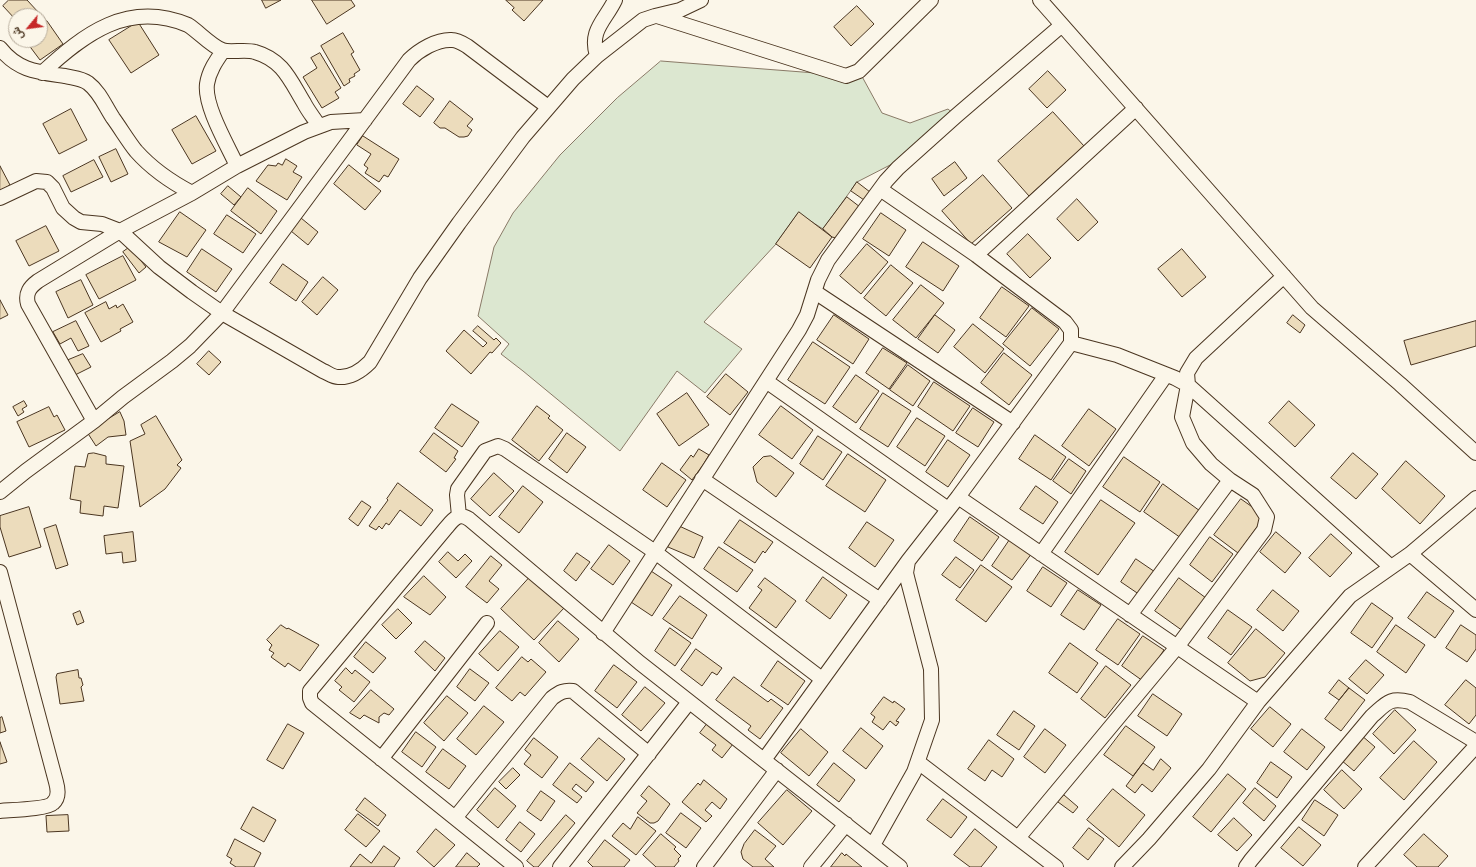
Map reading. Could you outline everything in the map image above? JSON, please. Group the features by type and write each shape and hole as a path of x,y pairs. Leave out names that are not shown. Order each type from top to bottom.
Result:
{"street":[{"path":"597,56 595,49 595,35 615,0"},
{"path":"0,198 36,181 47,182 63,208 74,218 81,222 102,224 120,231 176,280 222,313 323,371 336,377 351,375 363,369 370,362 420,278 519,144 572,79 597,56 639,23 655,16 680,10 701,0"},
{"path":"655,16 846,76 859,71 931,0"},
{"path":"1040,0 1312,308 1400,384 1476,453"},
{"path":"42,73 66,50 90,32 106,23 128,14 143,12 171,18 188,26 223,51 253,51 267,56 279,65 289,77 319,126"},
{"path":"603,633 799,330 807,315 818,280 828,260 880,189 898,168 1062,25"},
{"path":"0,492 172,361 190,346 222,313 413,56 430,46 445,40 453,40 467,46 548,107"},
{"path":"0,48 18,65 42,73 81,79 88,83 97,91 108,110 136,150 154,168 174,184 192,193"},
{"path":"223,51 213,65 209,75 207,93 210,107 237,166"},
{"path":"976,255 1136,108"},
{"path":"94,421 28,304 26,298 30,288 38,281 120,231 192,193 237,166 304,132 319,126 342,121 365,120"},
{"path":"764,760 908,561 958,497 1071,343 1071,330 1065,322 976,255 880,189"},
{"path":"1018,838 1177,647 1264,530 1267,517 1252,494 1230,480 1211,464 1193,443 1182,417 1188,385 1188,373 1196,358 1284,276"},
{"path":"815,292 1013,423"},
{"path":"1071,343 1117,355 1166,374 1188,385 1391,567"},
{"path":"1041,554 1166,374"},
{"path":"766,381 948,509"},
{"path":"459,516 457,495 458,489 485,451 498,446 505,449 655,552 822,679"},
{"path":"702,479 880,600"},
{"path":"1130,615 1230,480"},
{"path":"958,497 1258,702"},
{"path":"1122,867 1149,839 1209,769 1258,702 1350,596 1410,554 1476,498"},
{"path":"516,867 312,703 310,698 310,691 446,528 455,518 459,516 469,519 603,633 900,867"},
{"path":"1410,554 1476,610"},
{"path":"873,846 914,772 932,720 931,669 906,573 908,561"},
{"path":"0,572 58,792 56,800 49,806 0,811"},
{"path":"381,759 487,623"},
{"path":"455,818 552,698 560,692 566,690 573,691 649,754"},
{"path":"1246,867 1372,716 1389,701 1398,699 1410,702 1476,742"},
{"path":"560,867 690,702"},
{"path":"1365,867 1476,746"},
{"path":"918,762 1056,867"},
{"path":"704,867 777,770"},
{"path":"811,867 846,824"}],"green space":[{"path":"661,61 841,75 859,71 882,113 910,123 948,109 956,116 894,163 857,182 823,229 798,213 776,244 704,322 742,349 705,393 677,371 620,451 501,354 509,344 478,316 494,247 513,213 560,155 617,98"}],"building":[{"path":"9,0 27,0 34,8 8,8 8,11 3,6"},
{"path":"262,0 281,0 266,8"},
{"path":"312,0 351,0 355,6 327,24"},
{"path":"506,0 543,0 524,21 512,10 514,8"},
{"path":"857,6 874,24 851,46 834,27"},
{"path":"48,22 63,44 40,60 31,48 48,48"},
{"path":"138,22 159,55 131,73 109,40"},
{"path":"343,33 354,52 351,54 360,70 354,74 355,76 349,79 350,82 344,86 321,46"},
{"path":"320,53 341,88 335,92 339,98 322,108 303,77 317,68 311,58"},
{"path":"1048,71 1066,90 1047,108 1029,89"},
{"path":"417,86 434,99 420,117 403,104"},
{"path":"450,101 473,119 467,126 472,130 468,136 459,137 445,128 440,128 434,123"},
{"path":"71,109 87,140 59,154 43,124"},
{"path":"1053,112 1084,146 1029,196 998,161"},
{"path":"196,116 216,151 192,164 172,130"},
{"path":"363,136 399,159 388,177 384,175 379,182 365,173 368,168 364,165 371,154 357,145"},
{"path":"116,149 128,174 111,182 99,157"},
{"path":"286,159 297,166 293,172 302,177 287,200 256,181 268,165 276,166 278,163 282,165"},
{"path":"94,160 103,177 71,192 63,176"},
{"path":"955,162 967,178 944,196 932,179"},
{"path":"349,165 381,191 365,210 334,184"},
{"path":"0,166 10,185 0,191"},
{"path":"983,175 1012,208 971,244 942,211"},
{"path":"857,182 870,192 864,200 851,191"},
{"path":"228,186 241,197 234,205 221,194"},
{"path":"248,188 277,211 261,234 231,211"},
{"path":"847,197 860,207 836,238 832,237 823,229"},
{"path":"1077,199 1098,222 1078,241 1057,219"},
{"path":"180,212 206,230 187,257 159,242"},
{"path":"799,212 832,237 810,268 776,244"},
{"path":"881,213 906,230 889,256 863,239"},
{"path":"227,215 256,234 243,253 214,234"},
{"path":"301,218 318,232 308,245 291,231"},
{"path":"46,226 59,251 29,266 16,241"},
{"path":"1028,234 1051,258 1030,278 1007,254"},
{"path":"923,242 959,266 943,291 906,267"},
{"path":"867,244 888,262 861,294 840,276"},
{"path":"130,247 146,267 139,273 123,252"},
{"path":"202,249 232,269 216,292 187,272"},
{"path":"1182,249 1206,277 1182,297 1158,269"},
{"path":"123,256 136,280 99,299 86,275"},
{"path":"283,264 308,282 296,301 270,283"},
{"path":"891,265 913,283 886,316 864,298"},
{"path":"323,277 338,290 317,315 302,302"},
{"path":"81,280 93,305 68,318 56,292"},
{"path":"921,285 944,303 916,338 893,320"},
{"path":"1002,287 1029,306 1006,337 980,318"},
{"path":"0,300 8,315 0,319"},
{"path":"106,302 109,309 116,305 117,308 123,304 133,322 120,329 121,331 101,342 85,313"},
{"path":"1032,308 1059,329 1030,366 1003,344"},
{"path":"834,315 869,339 853,364 817,340"},
{"path":"935,315 955,330 938,353 918,339"},
{"path":"1293,315 1305,325 1300,333 1287,323"},
{"path":"76,321 89,346 78,351 71,338 60,344 53,332"},
{"path":"1476,321 1476,346 1411,365 1404,341"},
{"path":"973,324 1004,349 985,373 954,347"},
{"path":"478,326 494,340 496,338 501,343 492,353 490,352 471,374 446,351 464,330 483,347 487,343 473,331"},
{"path":"813,342 850,367 825,404 788,380"},
{"path":"883,348 907,363 889,389 866,373"},
{"path":"209,351 221,362 209,375 197,364"},
{"path":"1004,353 1032,375 1009,405 981,383"},
{"path":"83,354 91,367 73,376 66,361"},
{"path":"908,365 930,381 913,406 890,390"},
{"path":"726,374 748,392 730,415 707,397"},
{"path":"856,375 879,391 856,423 833,407"},
{"path":"934,382 970,406 953,431 918,407"},
{"path":"687,393 709,425 679,446 657,414"},
{"path":"883,393 911,411 888,447 860,429"},
{"path":"24,401 27,406 22,409 24,412 18,416 13,407"},
{"path":"1289,401 1315,425 1295,447 1269,423"},
{"path":"452,404 479,422 462,447 435,428"},
{"path":"537,406 550,416 548,418 563,430 539,461 512,440"},
{"path":"781,406 813,430 792,459 759,435"},
{"path":"49,407 54,417 57,415 65,430 29,447 17,422"},
{"path":"973,408 994,422 978,447 956,433"},
{"path":"1089,409 1116,429 1089,466 1062,446"},
{"path":"120,412 124,421 126,435 108,437 96,446 87,432"},
{"path":"156,416 182,460 177,465 181,468 165,489 140,507 130,441 145,434 141,425"},
{"path":"917,418 945,436 925,466 897,447"},
{"path":"434,433 458,451 454,458 456,459 446,472 420,452"},
{"path":"567,433 586,447 567,473 549,459"},
{"path":"1035,435 1066,457 1051,480 1019,459"},
{"path":"818,436 842,452 823,480 800,464"},
{"path":"948,440 970,455 948,487 926,472"},
{"path":"699,449 709,455 692,480 680,470 691,455 693,457"},
{"path":"94,453 106,456 106,464 124,466 118,508 104,506 103,516 80,513 81,501 70,499 75,466 85,467 88,454"},
{"path":"1353,453 1378,474 1356,499 1331,478"},
{"path":"848,454 886,480 865,512 826,486"},
{"path":"771,456 794,473 776,497 757,482 753,467 763,457"},
{"path":"1124,457 1160,482 1140,512 1103,487"},
{"path":"1069,459 1086,471 1071,494 1053,481"},
{"path":"1406,461 1445,496 1420,524 1382,489"},
{"path":"662,463 686,480 667,507 643,490"},
{"path":"494,473 514,491 490,516 471,499"},
{"path":"398,483 433,510 421,526 400,510 389,525 386,523 382,529 379,526 376,530 369,526 388,500 387,499"},
{"path":"1163,484 1200,511 1181,538 1144,512"},
{"path":"523,486 543,502 519,533 499,517"},
{"path":"1036,486 1058,502 1043,524 1020,509"},
{"path":"1241,499 1265,516 1238,553 1214,535"},
{"path":"1101,500 1135,523 1098,575 1065,552"},
{"path":"362,501 371,507 358,526 349,519"},
{"path":"29,507 41,547 9,557 0,527 0,516"},
{"path":"970,517 999,537 982,561 954,541"},
{"path":"740,520 773,542 765,553 763,551 755,563 724,543"},
{"path":"867,522 894,540 875,567 849,548"},
{"path":"56,525 68,565 56,569 44,529"},
{"path":"677,525 703,537 694,558 668,547"},
{"path":"133,532 136,561 123,563 122,552 106,554 104,536"},
{"path":"1276,532 1301,553 1285,573 1260,552"},
{"path":"1331,534 1352,553 1330,577 1309,558"},
{"path":"1210,537 1233,554 1212,582 1190,565"},
{"path":"1011,538 1032,553 1012,580 992,566"},
{"path":"609,545 630,561 613,585 591,569"},
{"path":"719,547 753,570 737,592 704,569"},
{"path":"448,552 458,561 465,554 472,561 456,578 439,562"},
{"path":"577,553 590,562 576,581 564,571"},
{"path":"491,556 502,565 489,581 499,589 487,603 466,587"},
{"path":"956,557 974,570 960,588 942,575"},
{"path":"1136,559 1158,574 1143,597 1121,582"},
{"path":"981,565 1012,587 986,622 956,600"},
{"path":"1043,567 1067,583 1051,607 1027,591"},
{"path":"651,571 672,585 652,616 631,602"},
{"path":"424,576 446,597 430,615 404,597"},
{"path":"530,577 564,608 534,640 501,609"},
{"path":"823,577 847,595 830,619 806,601"},
{"path":"765,578 796,601 776,628 749,608 762,590 758,587"},
{"path":"1179,578 1206,598 1183,631 1155,611"},
{"path":"1078,590 1101,605 1084,630 1061,615"},
{"path":"1273,590 1299,611 1283,631 1257,610"},
{"path":"1427,592 1454,611 1435,638 1408,618"},
{"path":"680,596 707,615 692,639 663,619"},
{"path":"1372,603 1393,618 1372,648 1351,633"},
{"path":"398,609 412,623 396,639 382,625"},
{"path":"1228,610 1252,627 1231,655 1208,638"},
{"path":"80,611 84,622 77,625 73,614"},
{"path":"1118,619 1140,634 1118,665 1096,650"},
{"path":"558,621 579,639 559,662 539,643"},
{"path":"281,625 319,645 300,671 288,663 285,667 271,657 274,653 269,650 272,645 267,640"},
{"path":"1396,625 1425,645 1406,673 1377,652"},
{"path":"1461,625 1476,635 1476,649 1467,662 1446,648"},
{"path":"670,628 691,643 675,666 655,651"},
{"path":"1256,629 1285,653 1265,677 1250,681 1228,663"},
{"path":"500,631 519,647 498,671 479,654"},
{"path":"1143,636 1164,650 1143,681 1122,666"},
{"path":"425,641 445,658 435,671 415,652"},
{"path":"366,642 386,658 373,673 354,657"},
{"path":"1070,643 1098,663 1077,693 1049,673"},
{"path":"696,649 722,668 717,675 712,672 702,686 681,670"},
{"path":"522,657 528,662 531,659 546,672 525,696 520,692 512,701 496,688"},
{"path":"1366,660 1384,675 1367,694 1349,679"},
{"path":"778,661 805,681 788,705 761,686"},
{"path":"614,665 637,682 617,708 595,691"},
{"path":"1106,666 1131,685 1105,718 1081,699"},
{"path":"346,668 352,674 355,670 370,682 354,702 339,690 342,687 335,681"},
{"path":"470,669 489,683 475,701 457,687"},
{"path":"78,670 79,678 81,678 83,685 81,687 84,701 60,704 56,677 57,674"},
{"path":"734,677 768,702 771,699 783,708 760,739 748,730 751,726 716,700"},
{"path":"1339,680 1349,688 1339,700 1329,693"},
{"path":"1466,680 1476,688 1476,715 1469,724 1445,705"},
{"path":"645,687 665,703 641,731 622,715"},
{"path":"1349,688 1365,700 1341,731 1325,719"},
{"path":"371,690 394,709 389,715 384,713 379,717 379,723 364,715 360,719 350,713"},
{"path":"1153,694 1182,714 1167,736 1138,716"},
{"path":"447,696 468,713 444,741 424,723"},
{"path":"884,697 893,703 894,701 905,709 896,721 899,722 896,726 890,721 883,730 872,722 875,717 871,714"},
{"path":"484,706 504,722 476,755 457,739"},
{"path":"1270,707 1291,724 1273,747 1251,729"},
{"path":"1395,710 1416,730 1394,754 1373,734"},
{"path":"1014,711 1035,726 1019,750 997,735"},
{"path":"2,717 6,731 0,733 0,718"},
{"path":"288,724 304,733 283,769 267,760"},
{"path":"707,724 733,744 722,758 712,750 716,745 700,733"},
{"path":"1126,726 1155,747 1133,776 1104,755"},
{"path":"861,728 883,746 866,769 843,751"},
{"path":"801,729 828,752 809,776 781,753"},
{"path":"1045,729 1066,745 1045,773 1024,757"},
{"path":"1302,729 1325,747 1307,770 1284,752"},
{"path":"416,732 436,747 422,767 402,752"},
{"path":"1361,735 1375,747 1354,771 1341,760"},
{"path":"534,738 558,757 542,778 524,764 531,755 525,750"},
{"path":"599,738 625,759 607,781 581,759"},
{"path":"989,740 1014,759 1002,777 992,770 985,781 968,769"},
{"path":"1414,741 1437,762 1404,800 1380,778"},
{"path":"0,742 7,762 0,764"},
{"path":"443,749 466,766 449,789 426,772"},
{"path":"1161,759 1171,768 1152,792 1142,784 1135,793 1126,786 1143,763 1153,770"},
{"path":"1271,762 1292,777 1277,798 1257,783"},
{"path":"570,763 594,782 586,792 576,784 572,789 582,797 577,803 553,785"},
{"path":"834,763 855,780 839,802 817,785"},
{"path":"513,768 520,775 506,789 499,782"},
{"path":"1342,770 1362,789 1344,809 1324,790"},
{"path":"1228,774 1246,789 1211,832 1193,817"},
{"path":"704,780 727,799 720,809 712,802 705,810 712,816 706,822 682,802 698,783 700,785"},
{"path":"649,786 670,804 658,821 654,823 650,823 637,813 647,801 641,796"},
{"path":"495,788 516,806 498,828 477,810"},
{"path":"1255,788 1276,806 1264,821 1243,803"},
{"path":"1113,789 1145,815 1119,847 1087,820"},
{"path":"787,790 812,811 783,845 758,823"},
{"path":"541,791 555,801 541,821 527,811"},
{"path":"1064,795 1078,807 1073,813 1058,802"},
{"path":"365,798 386,815 378,826 356,810"},
{"path":"943,799 967,817 951,838 927,820"},
{"path":"1315,800 1338,815 1324,836 1302,820"},
{"path":"253,807 276,820 264,842 241,829"},
{"path":"681,813 701,828 686,848 666,833"},
{"path":"358,814 380,831 366,847 345,830"},
{"path":"68,815 69,831 47,832 46,816"},
{"path":"566,815 575,823 538,867 534,867 527,861"},
{"path":"638,817 656,831 636,855 612,836 623,823 630,829"},
{"path":"1234,818 1252,835 1237,851 1218,835"},
{"path":"520,822 535,834 521,852 506,840"},
{"path":"1299,827 1321,845 1303,866 1281,848"},
{"path":"1089,828 1104,839 1088,860 1073,848"},
{"path":"436,829 455,845 434,867 417,852"},
{"path":"975,829 997,847 981,867 970,867 954,855"},
{"path":"755,830 776,846 765,859 774,867 753,867 743,859 741,852 744,844"},
{"path":"661,834 676,847 674,849 681,856 674,867 656,867 643,855"},
{"path":"1424,834 1448,856 1438,867 1417,867 1404,855"},
{"path":"235,839 261,853 254,867 236,867 230,863 232,859 227,856"},
{"path":"605,840 630,860 624,867 593,867 588,862"},
{"path":"384,846 400,858 394,867 350,867 360,854 371,863"},
{"path":"467,853 480,864 477,867 456,867"},
{"path":"842,853 845,856 846,854 862,867 831,867"}]}
